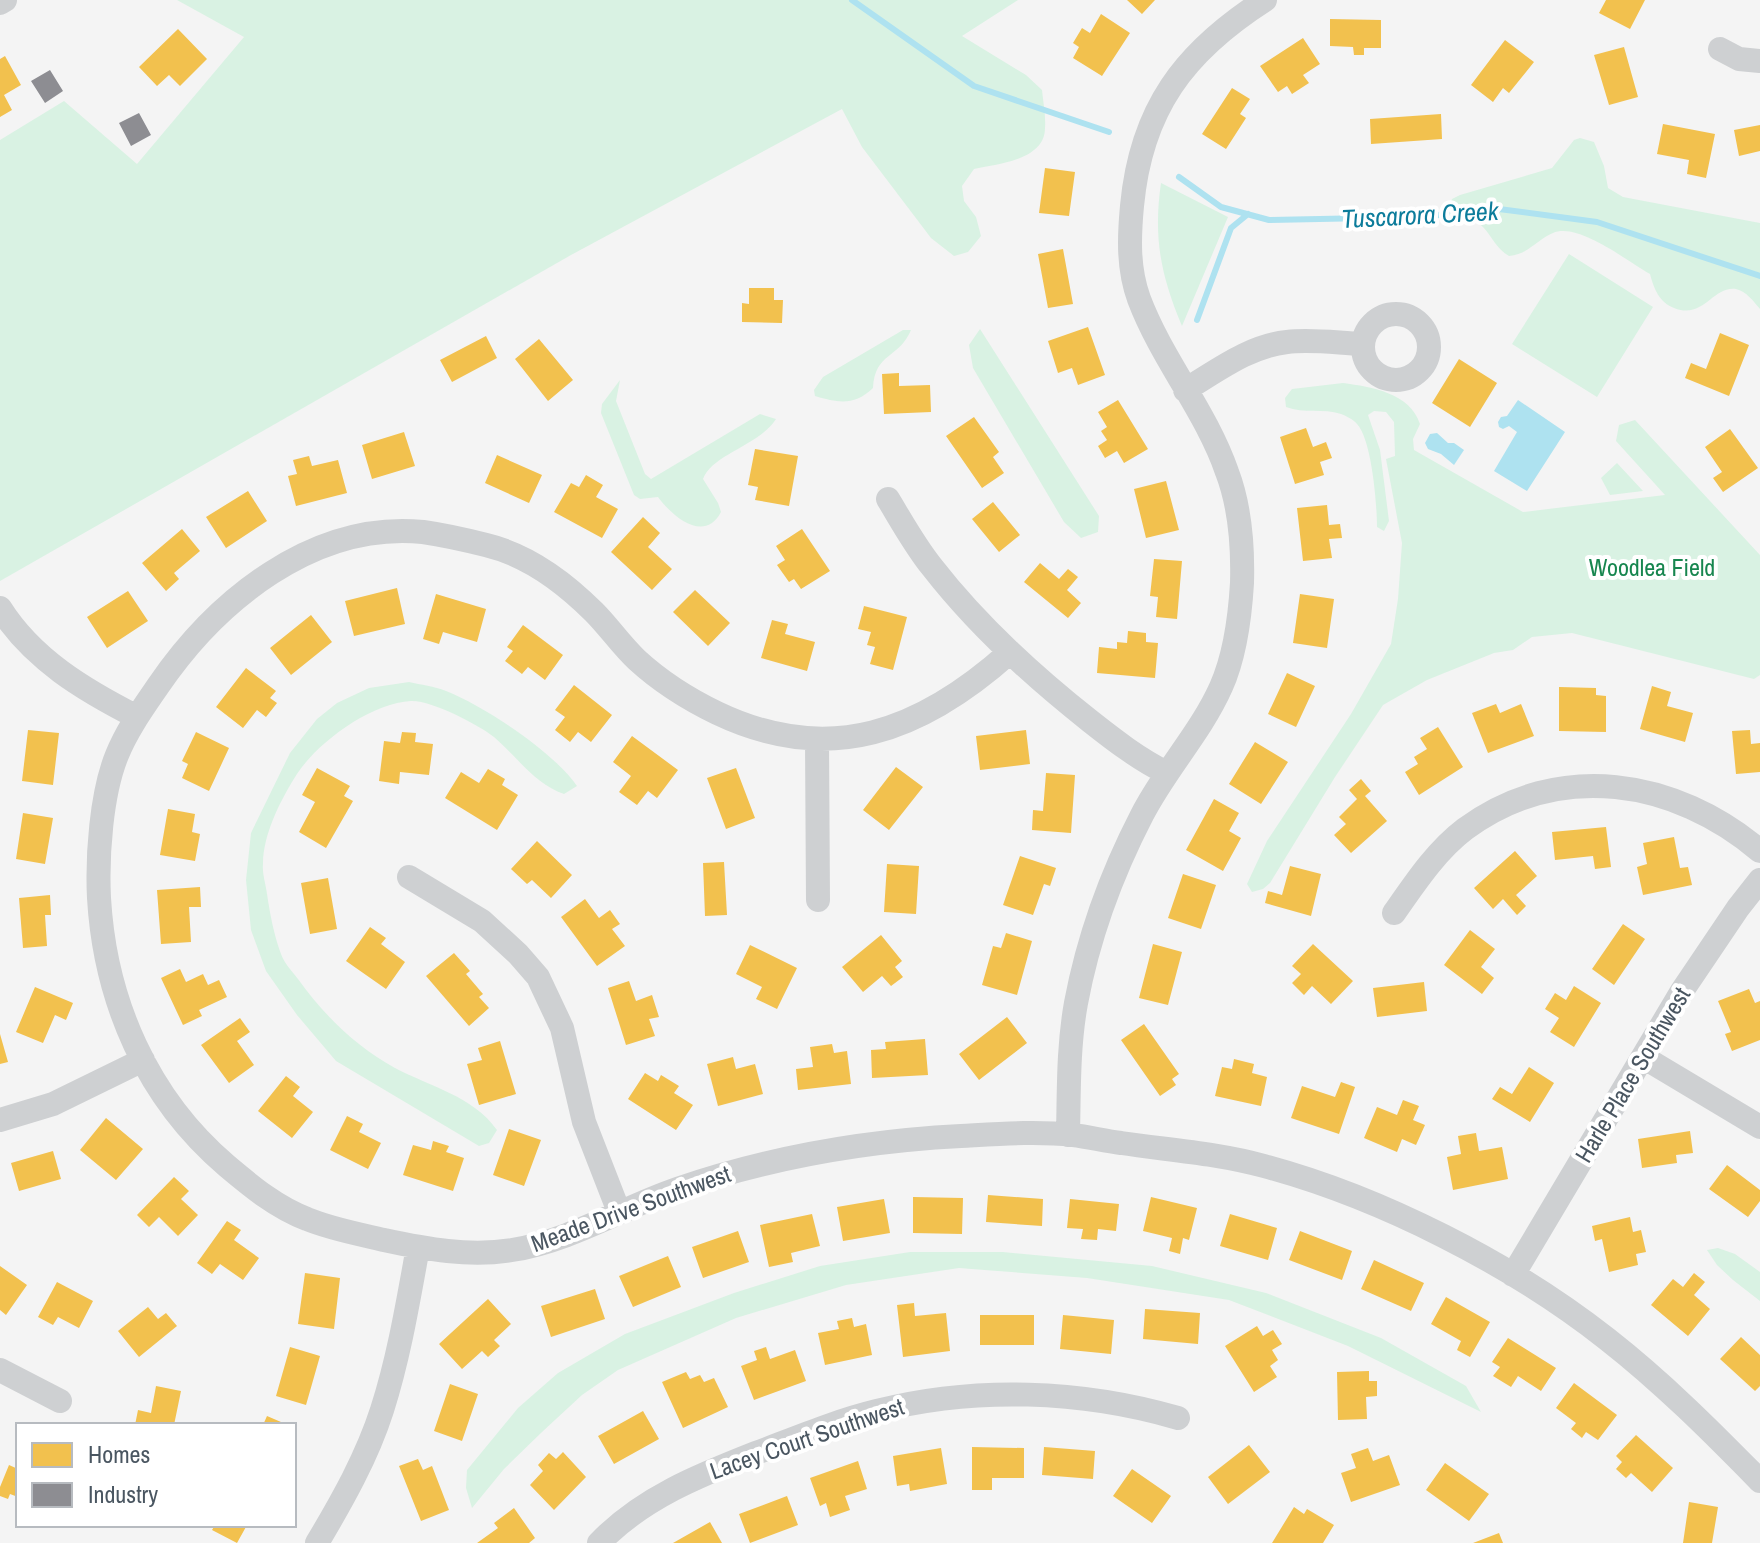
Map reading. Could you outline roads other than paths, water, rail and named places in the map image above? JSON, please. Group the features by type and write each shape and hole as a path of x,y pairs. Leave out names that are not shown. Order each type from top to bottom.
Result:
{"street":[{"path":"1068,1135 1069,1061 1076,1004 1092,940 1112,882 1142,814 1221,686 1237,626 1242,582 1240,536 1228,473 1152,330 1131,268 1129,236 1139,153 1155,111 1178,75 1218,34 1265,0"},
{"path":"1720,49 1739,59 1760,61"},
{"path":"1185,390 1264,347 1310,341 1362,344"},
{"path":"888,499 930,565 1010,652 1099,728 1167,773"},
{"name":"Meade Drive Southwest","path":"1010,652 980,679 933,708 886,729 817,741 746,725 678,692 635,658 572,592 520,556 486,545 417,531 342,541 288,562 214,617 191,641 137,717 116,757 109,781 100,853 99,893 108,974 119,1011 143,1060 184,1125 203,1146 276,1204 327,1226 418,1247 480,1253 512,1250 550,1241 711,1178 829,1148 911,1139 996,1134 1068,1135 1261,1165 1377,1206 1513,1275 1607,1338 1695,1415 1760,1481"},
{"path":"0,608 10,625 71,680 137,717"},
{"path":"817,741 818,900"},
{"path":"1394,913 1421,875 1463,830 1508,804 1566,788 1602,786 1640,789 1677,800 1728,826 1760,851"},
{"path":"409,877 482,921 538,977 562,1028 584,1122 619,1212"},
{"name":"Harle Place Southwest","path":"1513,1275 1714,943 1760,880"},
{"path":"1643,1057 1760,1127"},
{"path":"0,1120 53,1104 143,1060"},
{"path":"328,1539 382,1411 401,1341 418,1247"},
{"path":"0,1370 60,1401"},
{"name":"Lacey Court Southwest","path":"599,1543 631,1515 704,1473 875,1411 926,1400 1029,1395 1089,1399 1143,1408 1178,1418"}],"water":[{"path":"1518,400 1565,432 1527,491 1494,471 1517,432 1509,426 1499,427 1498,422 1501,417 1507,416"},
{"path":"1437,433 1448,443 1454,443 1464,450 1454,465 1441,454 1428,449 1425,443 1430,434"}],"waterway":[{"name":"Tuscarora Creek","path":"852,0 974,86 1109,132"},
{"name":"Tuscarora Creek","path":"1179,177 1221,207 1269,220 1418,217 1499,209 1597,222 1760,276"},
{"path":"1197,320 1231,228 1248,214"}],"park label":[{"name":"Woodlea Field","path":"1652,568"}]}
